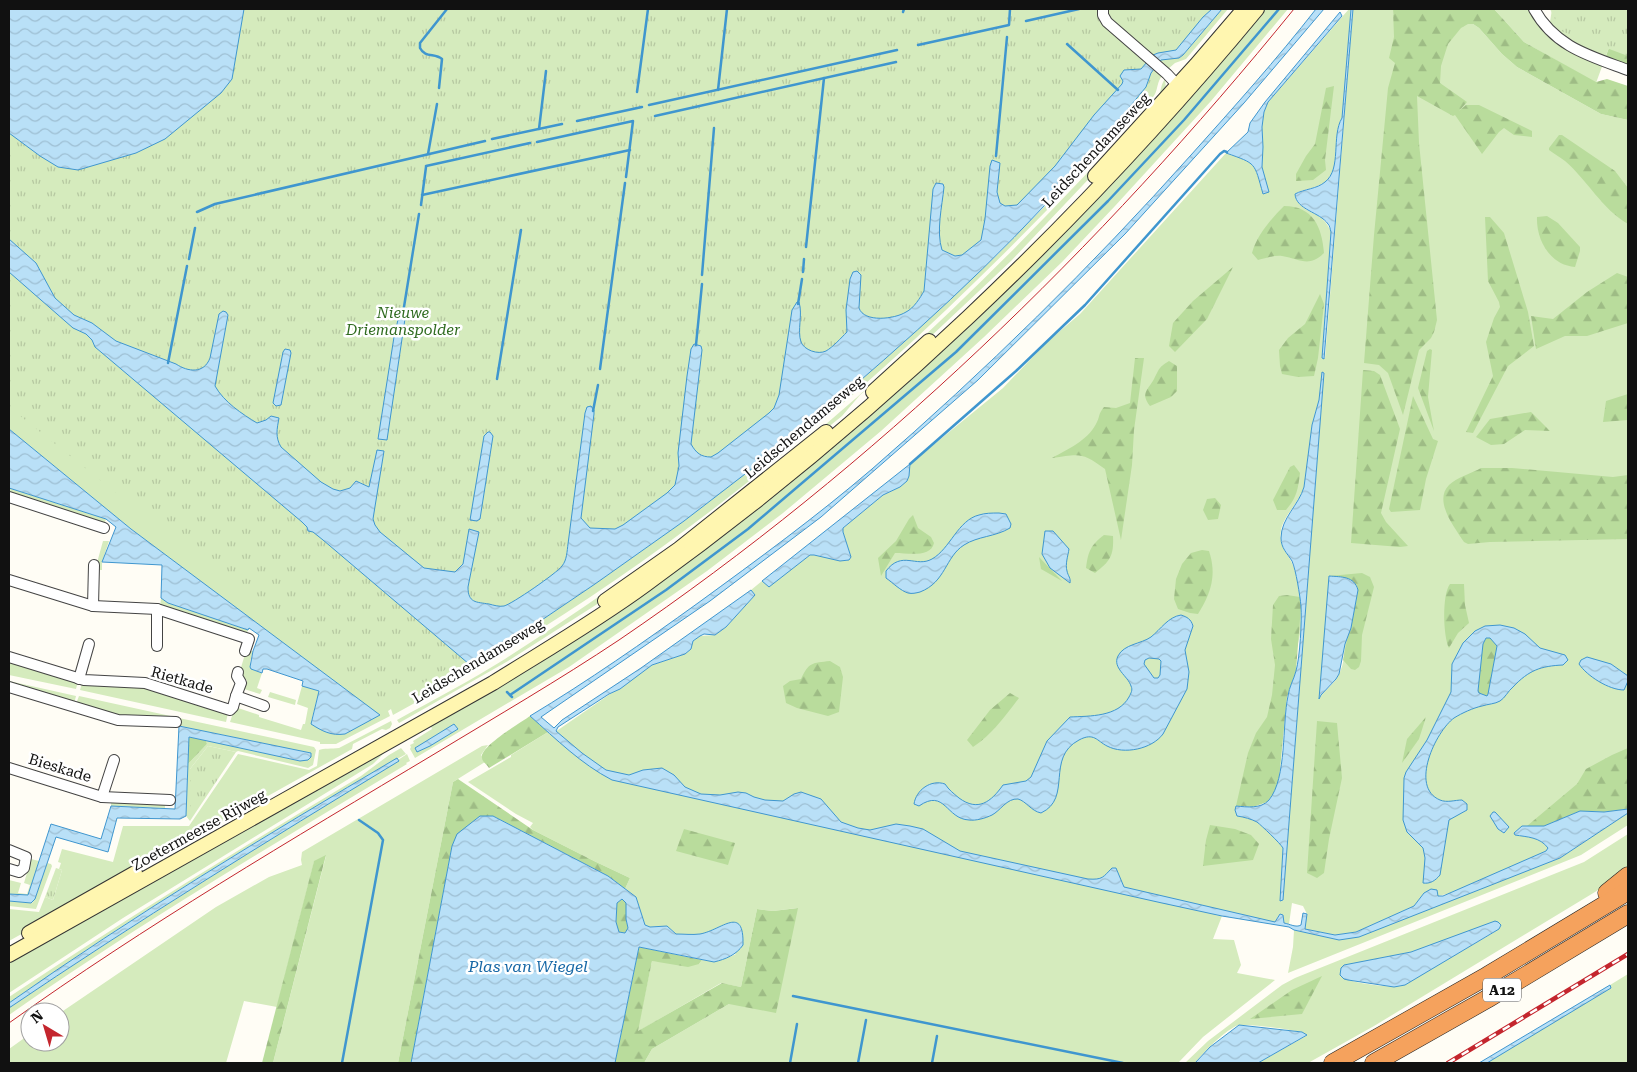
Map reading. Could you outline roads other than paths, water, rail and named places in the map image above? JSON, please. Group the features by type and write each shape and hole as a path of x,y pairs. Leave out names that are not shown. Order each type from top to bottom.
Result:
{"highway":[{"name":"A12","path":"1530,950 1628,876"},
{"name":"A12","path":"1333,1063 1530,950 1628,891"},
{"name":"A12","path":"1374,1063 1523,978 1628,914"}],"main road":[{"name":"Leidschendamseweg","path":"1182,90 1244,9"},
{"name":"Leidschendamseweg","path":"401,730 502,678 569,636 642,587 733,520 804,462 912,370 1081,205 1182,90 1257,9"},
{"name":"Zoetermeerse Rijweg","path":"9,944 401,730"},
{"name":"Zoetermeerse Rijweg","path":"9,955 401,730"}],"street":[{"path":"1103,9 1103,15 1107,22 1149,58 1182,90"},
{"path":"1534,9 1548,29 1561,42 1583,53 1628,70"},
{"path":"9,497 104,528"},
{"path":"92,606 94,565"},
{"path":"9,580 92,606 157,609 249,639 245,651"},
{"path":"157,609 157,646"},
{"path":"79,679 88,644"},
{"name":"Rietkade","path":"9,657 79,679 145,684 230,710 241,683 237,676 238,672"},
{"path":"9,688 118,720 176,722"},
{"path":"236,696 264,706"},
{"name":"Bieskade","path":"102,797 114,760"},
{"name":"Bieskade","path":"9,768 102,797 170,800"},
{"path":"9,850 26,857 24,868 20,872 9,868"}],"water":[{"path":"9,9 244,9 232,79 221,93 165,139 136,153 78,170 58,167 9,133"},
{"path":"1212,9 1222,9 1183,55 1179,58 1161,60 1151,73 1146,87 1084,162 1045,205 983,269 884,360 782,447 684,521 530,628 469,664 323,540 313,532 308,531 302,522 95,347 92,340 86,334 73,328 9,272 9,239 36,263 55,298 74,315 92,323 116,341 190,370 200,369 207,363 210,358 219,314 223,311 226,312 228,315 215,386 223,397 239,412 257,423 271,416 279,418 277,436 281,447 321,482 333,489 340,491 350,488 356,481 369,487 377,450 384,451 373,519 380,532 424,568 455,572 463,564 469,529 479,532 468,587 469,596 477,602 504,606 544,581 558,570 565,561 587,407 591,406 594,414 581,518 590,528 615,529 667,493 675,485 679,466 678,453 687,376 691,349 694,344 701,346 702,350 691,444 699,454 711,457 774,408 779,395 792,310 797,302 799,302 800,307 801,342 808,349 815,352 826,351 847,332 846,310 850,279 853,272 857,271 861,275 859,308 862,313 873,318 888,318 909,310 924,291 933,189 936,183 943,184 944,187 939,227 942,250 955,256 962,255 981,240 992,160 1000,163 997,192 1000,203 1005,206 1017,205 1055,166 1094,115 1122,84 1123,81 1120,76 1124,70 1141,69 1153,55 1176,50"},
{"path":"1316,9 1324,9 1244,103 1125,234 978,380 821,517 710,601 541,717 554,728 562,720 641,668 751,590 755,595 726,627 715,635 704,634 700,636 693,641 691,649 685,654 652,665 620,689 558,727 556,731 606,770 629,775 643,770 662,768 674,775 685,787 701,794 720,795 738,792 765,800 783,801 801,792 821,799 841,822 858,828 870,830 896,824 910,826 923,829 960,851 1088,879 1100,878 1112,868 1116,868 1124,887 1275,922 1280,914 1283,915 1284,923 1295,926 1301,925 1303,913 1307,914 1305,929 1335,935 1356,932 1414,906 1424,893 1431,889 1437,890 1438,896 1443,896 1546,851 1548,848 1545,844 1533,838 1515,835 1514,833 1522,826 1544,826 1580,811 1604,812 1628,809 1628,813 1560,858 1359,937 1339,940 1294,930 1289,927 1222,916 1162,903 612,780 579,759 530,716 616,661 742,571 829,504 914,432 1037,317 1154,196 1239,101"},
{"path":"1351,9 1353,9 1324,359 1322,358 1331,232 1329,226 1320,216 1299,204 1295,194 1322,184 1330,176 1333,169 1337,134 1342,118"},
{"path":"1340,12 1342,16 1268,102 1264,112 1262,127 1262,167 1269,192 1263,194 1253,166 1249,162 1226,153 1248,132 1250,123 1265,102"},
{"path":"400,311 406,312 387,440 378,439 394,337"},
{"path":"285,349 290,350 291,353 281,405 276,406 273,403"},
{"path":"1322,372 1324,373 1283,900 1280,901 1283,848 1257,822 1237,816 1235,810 1236,806 1254,807 1266,803 1275,790 1279,778 1289,689 1299,657 1301,620 1295,570 1292,561 1283,548 1281,538 1284,524 1302,494 1304,487 1312,425 1319,400"},
{"path":"9,429 131,529 380,715 345,734 327,732 311,724 319,691 302,686 303,681 267,669 263,669 262,673 251,669 253,651 259,635 249,628 248,630 168,603 161,598 162,565 102,562 116,527 106,519 9,488"},
{"path":"488,432 493,436 480,519 477,521 470,520 484,436"},
{"path":"910,464 907,481 900,487 883,495 843,528 851,557 849,560 840,561 810,555 769,587 762,581"},
{"path":"984,514 1006,514 1011,524 1010,528 964,545 953,556 940,576 929,588 920,592 908,593 886,578 886,571 898,562 903,560 920,562 932,559 944,549 960,528 972,518"},
{"path":"1045,531 1053,531 1069,549 1066,566 1070,583 1050,568 1042,554"},
{"path":"1329,576 1343,577 1350,580 1354,582 1358,590 1351,628 1345,644 1339,674 1319,699"},
{"path":"1181,615 1187,618 1193,626 1185,650 1189,672 1187,689 1163,734 1158,739 1145,747 1129,750 1114,749 1092,737 1079,740 1069,748 1063,757 1056,798 1041,813 1018,799 1010,801 992,815 975,820 955,815 935,800 928,801 919,806 914,804 921,790 930,784 945,784 959,798 978,805 994,796 1003,785 1026,781 1031,777 1047,741 1070,717 1103,714 1111,712 1124,704 1132,689 1117,664 1118,656 1124,649 1151,637 1176,616","holes":["1149,658 1161,661 1160,675 1158,678 1154,678 1144,664 1145,660"]},
{"path":"1500,625 1514,628 1525,634 1540,648 1565,655 1568,660 1563,665 1548,666 1530,673 1519,681 1500,701 1475,708 1457,716 1440,734 1433,746 1429,759 1426,772 1427,784 1431,793 1440,800 1462,800 1467,804 1467,810 1449,820 1440,875 1432,882 1423,883 1425,858 1423,848 1407,832 1403,820 1404,778 1427,740 1451,692 1452,664 1463,643 1475,631 1485,626","holes":["1486,638 1490,638 1497,646 1487,696 1478,691 1483,644"]},
{"path":"1587,657 1611,664 1628,676 1624,690 1605,685 1587,673 1579,664 1581,660"},
{"path":"454,724 458,729 417,752 415,748"},
{"path":"179,726 311,753 311,757 308,760 300,761 189,737 186,816 180,819 117,818 108,852 56,837 35,899 31,903 9,901 9,894 28,895 51,824 101,839 111,806 175,809"},
{"path":"397,758 399,761 202,882 9,1008 9,1003 152,907"},
{"path":"1493,812 1509,827 1504,833 1498,829 1490,816"},
{"name":"Plas van Wiegel","path":"480,816 493,816 608,876 636,897 645,925 650,927 667,926 676,934 700,934 736,922 740,925 743,945 730,956 714,962 639,947 615,1063 411,1063 452,846 457,834","holes":["622,899 626,903 628,928 625,933 619,932 616,922 617,903"]},
{"path":"1495,921 1501,925 1499,929 1405,985 1394,987 1348,980 1340,975 1341,968 1344,965 1411,952"},
{"path":"1610,985 1611,988 1487,1063 1479,1063"},
{"path":"1239,1025 1302,1032 1307,1035 1258,1063 1195,1063 1210,1047"}],"waterway":[{"path":"439,88 442,59 422,51 420,43 447,9"},
{"path":"637,92 648,9"},
{"path":"718,90 727,9"},
{"path":"918,45 1009,25 1010,9"},
{"path":"1026,21 1079,9"},
{"path":"510,695 666,590 748,529 956,352 1108,201 1184,120 1279,9"},
{"path":"996,156 1007,37"},
{"path":"1067,44 1118,90"},
{"path":"649,105 897,50"},
{"path":"655,116 896,62"},
{"path":"539,129 546,71"},
{"path":"806,247 824,78"},
{"path":"428,154 437,104"},
{"path":"577,121 642,107"},
{"path":"537,142 633,121 626,177"},
{"path":"492,139 562,124"},
{"path":"702,275 714,128"},
{"path":"197,212 215,204 485,141"},
{"path":"426,166 530,143"},
{"path":"422,195 630,150"},
{"path":"910,464 1016,371 1085,305 1220,154 1224,151 1227,152"},
{"path":"421,205 426,167"},
{"path":"600,369 625,183"},
{"path":"403,313 419,214"},
{"path":"189,259 195,228"},
{"path":"497,379 521,230"},
{"path":"803,272 804,259"},
{"path":"168,363 187,266"},
{"path":"798,304 802,279"},
{"path":"696,345 702,284"},
{"path":"593,411 598,385"},
{"path":"507,692 512,697"},
{"path":"342,1063 383,840 378,833 359,820"},
{"path":"793,996 1123,1063"},
{"path":"858,1063 866,1020"},
{"path":"790,1063 797,1024"},
{"path":"932,1063 937,1036"}],"tram line":[{"path":"9,1023 166,917 528,698 619,640 714,573 805,502 894,427 979,349 1062,268 1220,98 1294,9"}],"railway":[{"path":"1448,1063 1628,954"}],"park label":[{"name":"Nieuwe Driemanspolder","path":"403,322"}]}
